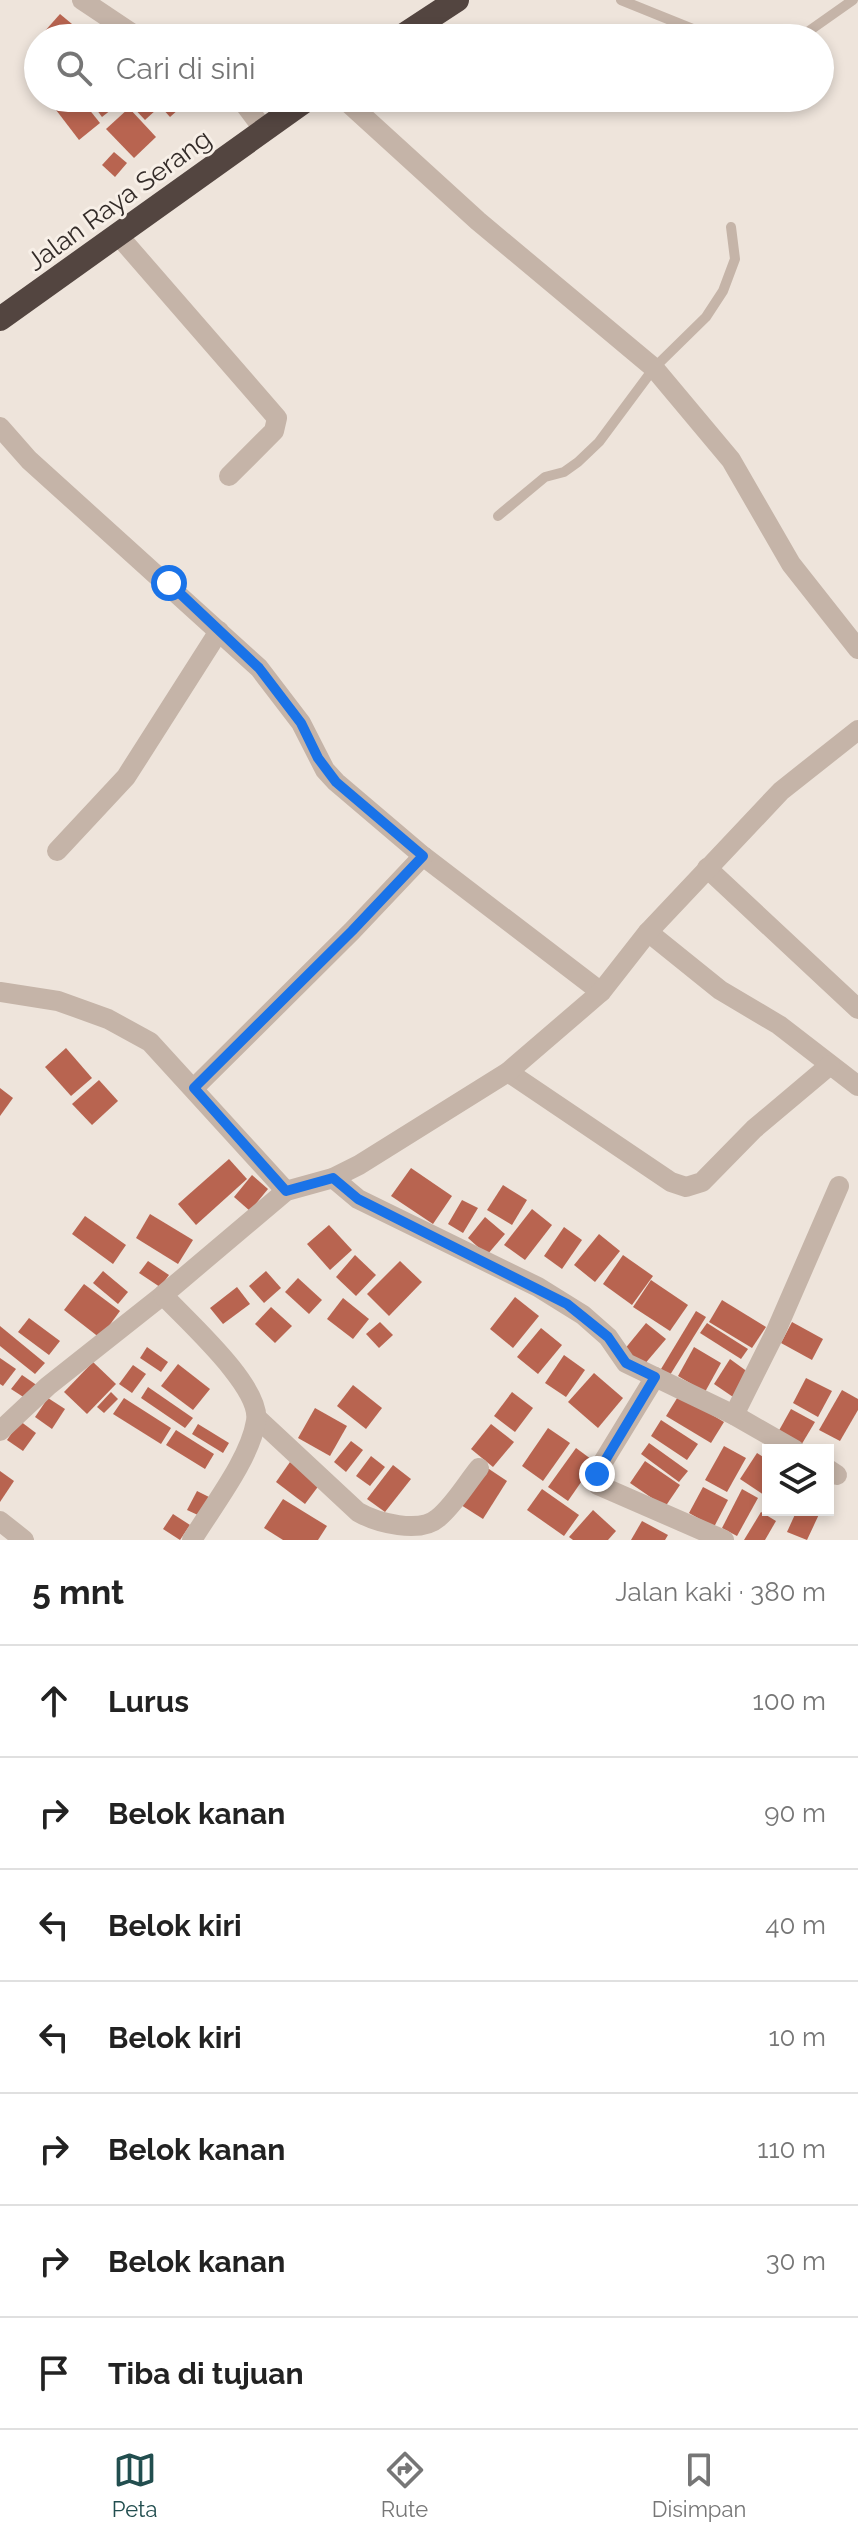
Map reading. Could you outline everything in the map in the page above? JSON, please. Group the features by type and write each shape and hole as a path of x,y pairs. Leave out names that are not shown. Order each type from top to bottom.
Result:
{"highway":[{"path":"418,24 447,3"},
{"name":"Jalan Raya Serang","path":"0,319 289,112"}],"street":[{"path":"82,0 118,24"},
{"path":"250,112 264,130"},
{"path":"358,112 478,221 654,368 731,460 791,564 858,649"},
{"path":"118,235 277,418 274,431 229,476"},
{"path":"0,427 29,460 259,668 301,723 325,770 336,782 423,856 601,992"},
{"path":"57,851 126,777 219,631"},
{"path":"0,1431 69,1368 163,1295 286,1191 333,1178 399,1142 508,1072 601,992 648,932 781,791 858,730"},
{"path":"194,1088 423,856"},
{"path":"707,868 858,1009"},
{"path":"648,932 720,990 755,1008 858,1086"},
{"path":"0,992 58,1001 108,1019 150,1042 286,1191"},
{"path":"508,1072 671,1182 686,1187 702,1182 754,1129 830,1065"},
{"path":"333,1178 358,1199 567,1304 608,1337 626,1363 734,1415 785,1444"},
{"path":"734,1415 776,1331 839,1186"},
{"path":"163,1295 247,1388 257,1418 358,1512 370,1519 420,1525 437,1520 479,1468"},
{"path":"655,1377 600,1467 596,1479 598,1485 724,1540"},
{"path":"192,1540 248,1446 257,1418"},
{"path":"0,1521 24,1540"}],"lane":[{"path":"621,0 680,24"},
{"path":"819,24 853,0"},
{"path":"498,516 545,477 564,472 578,462 599,442 654,368 706,317 723,291 735,259 731,227"}],"building":[{"path":"60,14 72,24 51,24"},
{"path":"58,112 91,112 100,123 79,140"},
{"path":"125,112 133,112 156,137 134,158 106,129"},
{"path":"138,112 154,112 145,120"},
{"path":"114,152 127,163 115,177 102,165"},
{"path":"66,1048 92,1078 71,1096 45,1067"},
{"path":"99,1080 118,1101 92,1125 72,1104"},
{"path":"0,1088 13,1098 0,1116"},
{"path":"229,1159 247,1179 196,1225 178,1204"},
{"path":"411,1168 452,1196 433,1224 391,1196"},
{"path":"252,1175 268,1189 250,1211 234,1197"},
{"path":"503,1185 527,1200 512,1225 487,1210"},
{"path":"462,1200 478,1208 463,1233 448,1224"},
{"path":"532,1209 552,1225 525,1260 504,1245"},
{"path":"150,1214 193,1240 178,1264 136,1238"},
{"path":"85,1216 126,1245 113,1264 72,1234"},
{"path":"485,1217 505,1234 487,1255 468,1238"},
{"path":"329,1225 352,1250 330,1270 307,1244"},
{"path":"564,1227 582,1240 562,1269 544,1256"},
{"path":"599,1234 620,1251 595,1282 574,1265"},
{"path":"355,1255 376,1275 356,1296 336,1277"},
{"path":"623,1255 653,1276 632,1305 603,1284"},
{"path":"148,1261 169,1275 160,1287 139,1273"},
{"path":"400,1261 422,1282 389,1316 367,1294"},
{"path":"103,1271 128,1292 118,1304 93,1283"},
{"path":"266,1271 281,1288 264,1303 249,1286"},
{"path":"298,1278 322,1300 309,1314 285,1292"},
{"path":"651,1280 688,1305 670,1331 633,1307"},
{"path":"84,1284 120,1311 100,1338 64,1310"},
{"path":"237,1287 250,1304 223,1324 210,1308"},
{"path":"515,1297 539,1316 513,1348 490,1329"},
{"path":"343,1298 369,1319 353,1339 327,1319"},
{"path":"722,1300 766,1327 752,1348 709,1322"},
{"path":"271,1307 292,1326 275,1343 255,1324"},
{"path":"696,1311 706,1317 670,1375 661,1369"},
{"path":"29,1318 60,1341 49,1355 18,1332"},
{"path":"380,1322 393,1335 379,1348 366,1334"},
{"path":"792,1322 823,1339 812,1360 781,1343"},
{"path":"646,1323 666,1339 643,1366 624,1350"},
{"path":"707,1323 748,1349 741,1359 700,1333"},
{"path":"0,1326 45,1363 35,1374 0,1346"},
{"path":"541,1328 562,1345 538,1374 517,1357"},
{"path":"147,1347 168,1362 161,1372 140,1358"},
{"path":"694,1347 721,1363 705,1392 678,1376"},
{"path":"564,1355 585,1370 566,1397 545,1383"},
{"path":"0,1358 16,1369 3,1386 0,1384"},
{"path":"730,1359 752,1375 736,1399 714,1384"},
{"path":"93,1362 116,1384 87,1414 64,1392"},
{"path":"178,1364 210,1389 193,1410 161,1386"},
{"path":"133,1365 146,1374 132,1393 119,1384"},
{"path":"594,1373 623,1398 598,1428 568,1402"},
{"path":"22,1375 38,1386 28,1400 11,1389"},
{"path":"806,1378 832,1391 818,1417 793,1403"},
{"path":"353,1385 382,1408 366,1429 337,1406"},
{"path":"148,1387 193,1418 185,1428 141,1398"},
{"path":"842,1390 858,1399 858,1410 840,1441 819,1430"},
{"path":"111,1392 118,1399 104,1413 97,1407"},
{"path":"512,1392 533,1408 515,1432 494,1416"},
{"path":"679,1395 724,1422 711,1443 666,1416"},
{"path":"48,1398 65,1409 52,1429 35,1417"},
{"path":"124,1398 171,1428 161,1444 113,1414"},
{"path":"315,1408 347,1426 330,1456 298,1438"},
{"path":"791,1409 815,1422 802,1444 795,1444 777,1434"},
{"path":"661,1420 698,1444 687,1460 651,1436"},
{"path":"20,1421 36,1433 23,1451 7,1440"},
{"path":"198,1424 229,1443 223,1453 192,1434"},
{"path":"491,1424 514,1442 493,1467 471,1449"},
{"path":"548,1428 570,1443 543,1481 522,1466"},
{"path":"176,1430 214,1454 205,1469 166,1445"},
{"path":"351,1441 363,1450 346,1472 334,1462"},
{"path":"649,1443 688,1471 679,1482 641,1454"},
{"path":"724,1446 746,1458 727,1492 705,1480"},
{"path":"576,1448 595,1462 568,1501 548,1487"},
{"path":"757,1453 762,1456 762,1494 740,1479"},
{"path":"371,1456 385,1467 370,1486 356,1476"},
{"path":"645,1461 680,1485 665,1507 630,1483"},
{"path":"290,1462 320,1484 305,1504 276,1482"},
{"path":"393,1465 411,1479 385,1512 367,1499"},
{"path":"486,1467 507,1481 483,1519 461,1505"},
{"path":"0,1471 14,1481 0,1502"},
{"path":"703,1487 728,1500 714,1527 689,1513"},
{"path":"542,1489 579,1515 564,1536 527,1510"},
{"path":"742,1489 758,1498 737,1536 722,1528"},
{"path":"197,1491 209,1497 200,1516 187,1510"},
{"path":"283,1499 327,1526 318,1540 283,1540 264,1528"},
{"path":"593,1510 616,1531 608,1540 573,1540 569,1537"},
{"path":"761,1512 762,1516 776,1521 765,1540 744,1540"},
{"path":"173,1514 190,1525 180,1540 163,1529"},
{"path":"794,1516 818,1516 807,1540 787,1532"},
{"path":"642,1521 668,1535 665,1540 631,1540"}],"route":[{"path":"169,583 259,668 301,723 325,770 336,782 423,856 194,1088 286,1191 333,1178 358,1199 567,1304 608,1337 626,1363 655,1377 597,1474"}]}
